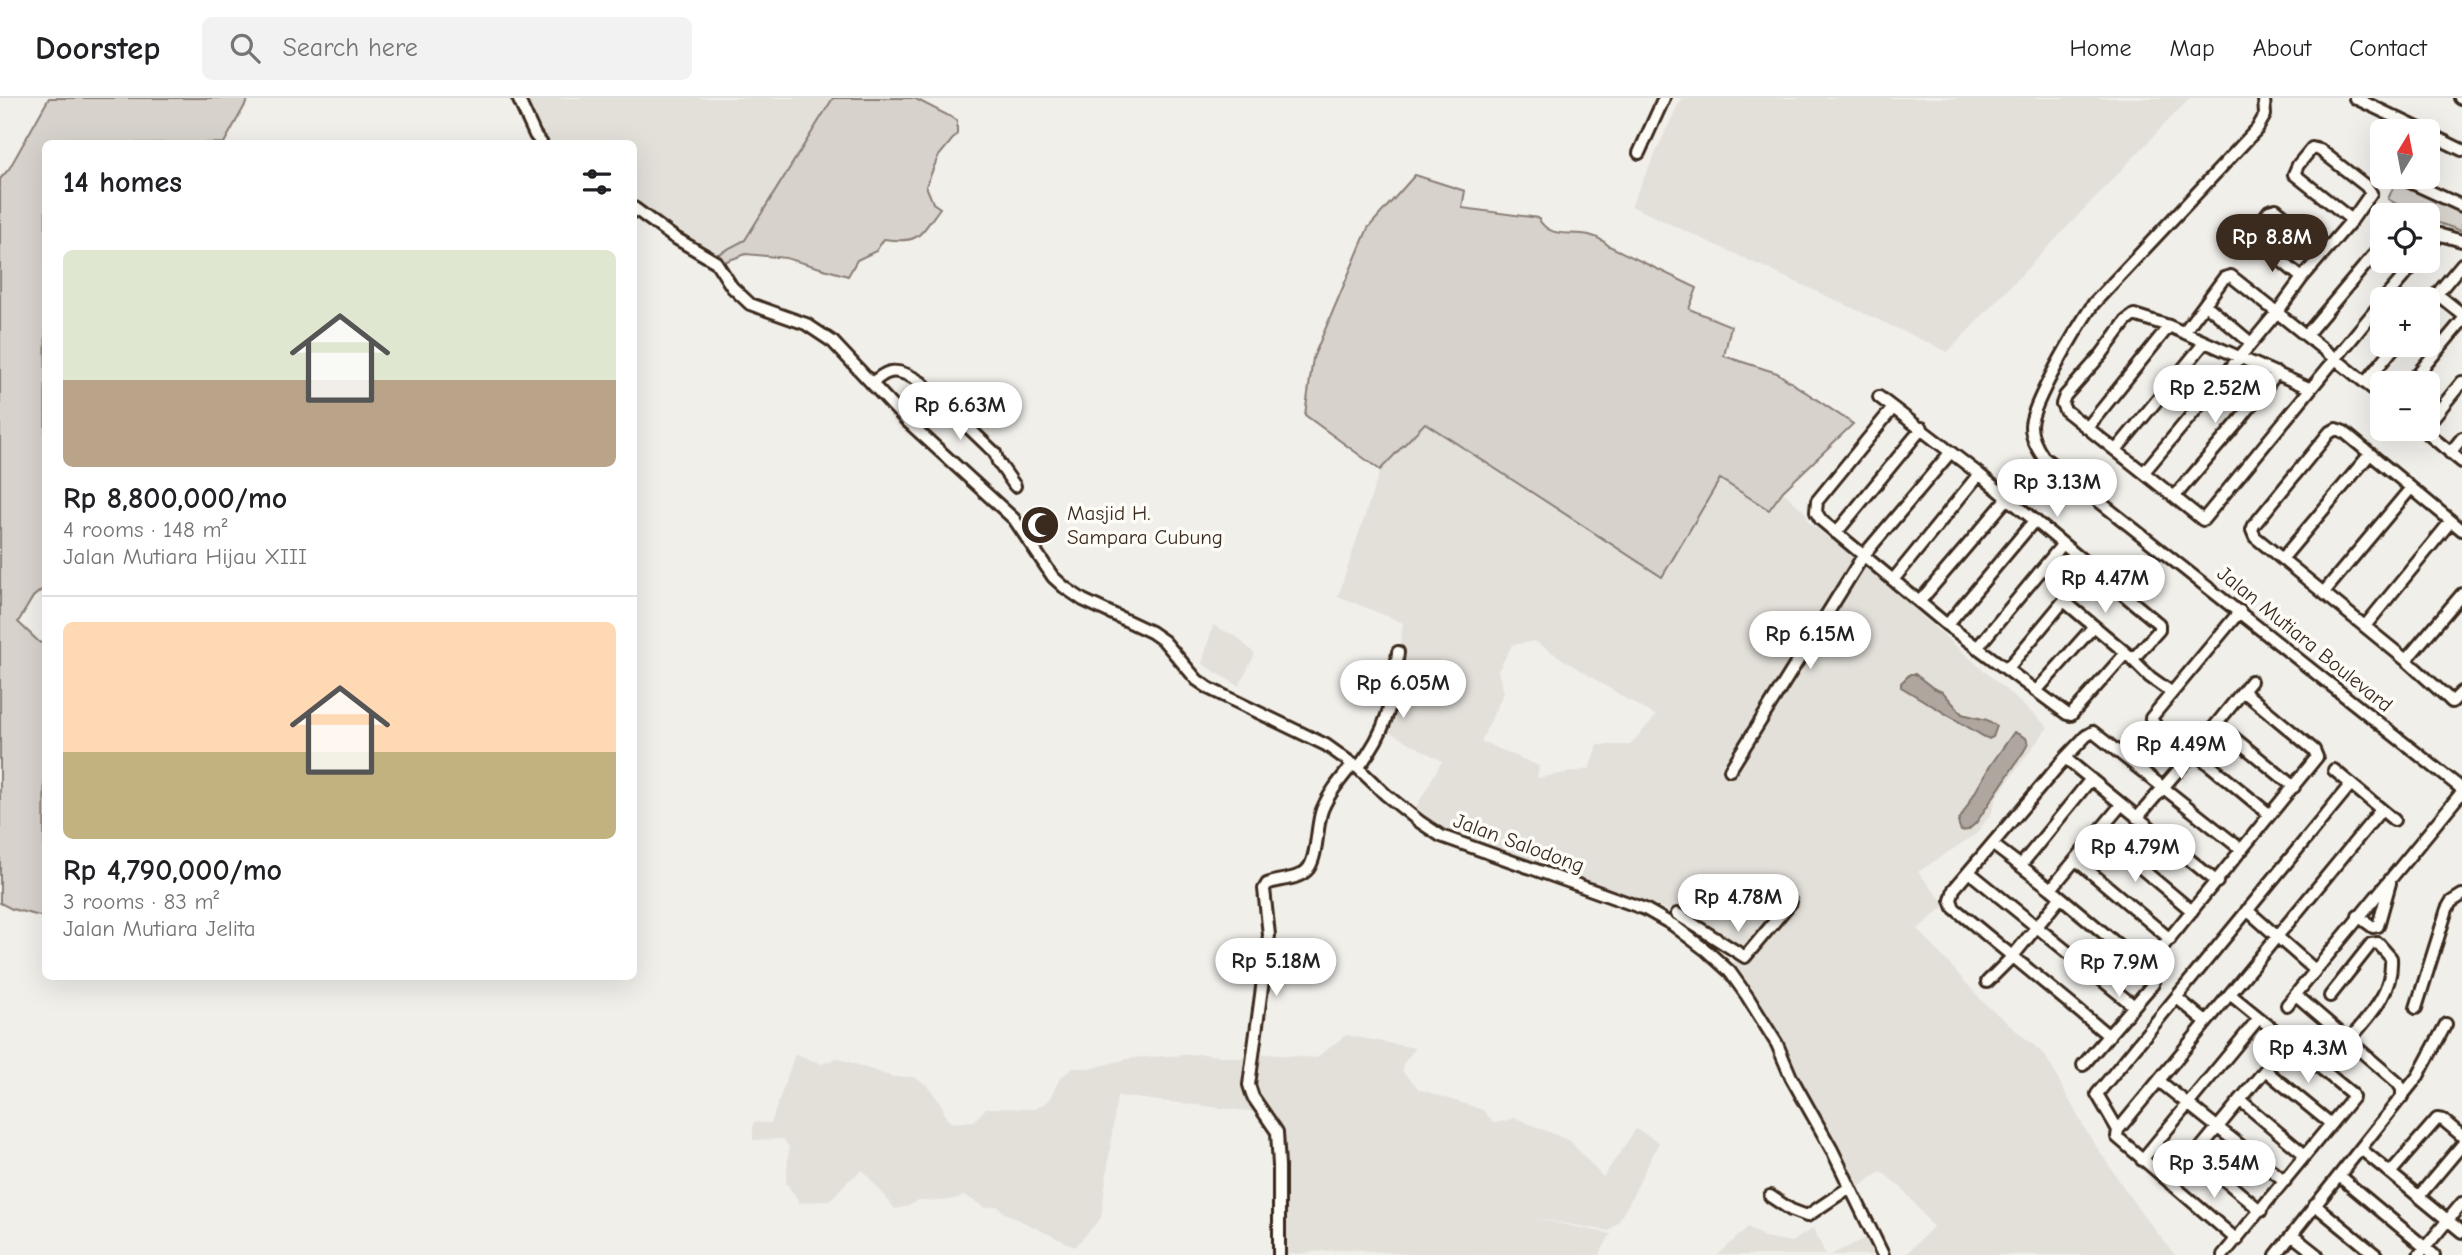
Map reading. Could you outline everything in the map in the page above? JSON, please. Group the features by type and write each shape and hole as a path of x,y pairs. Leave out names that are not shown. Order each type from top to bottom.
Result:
{"street":[{"path":"518,98 539,140"},
{"path":"1639,153 1664,98"},
{"path":"2355,98 2399,119"},
{"name":"Jalan Mutiara Boulevard","path":"2262,99 2265,115 2257,128 2094,303 2081,323 2045,390 2031,426 2037,448 2043,457 2462,790"},
{"path":"2440,139 2462,150"},
{"path":"2144,472 2278,311 2302,278 2352,220 2369,199 2370,190 2320,150 2312,148 2294,174 2352,220"},
{"path":"2425,189 2462,206"},
{"path":"2302,278 2255,239 2254,231 2269,211 2276,209 2326,250"},
{"name":"Jalan Salodong","path":"637,210 672,236 716,262 732,287 750,304 818,331 833,342 906,419 1014,519 1053,577 1083,600 1151,632 1164,641 1197,680 1210,689 1326,745 1441,836 1645,909 1673,925 1707,951 1730,972 1777,1044 1791,1077 1884,1255"},
{"path":"2440,234 2462,241"},
{"path":"2307,334 2370,259"},
{"path":"2440,290 2462,264"},
{"path":"2395,287 2407,273"},
{"path":"2184,332 2224,278 2230,275 2370,387"},
{"path":"2440,296 2462,314"},
{"path":"2205,304 2251,343"},
{"path":"2309,388 2184,332 2134,315 2126,321 2063,399 2065,410 2175,496 2200,520 2204,520 2370,316"},
{"path":"2420,371 2462,321"},
{"path":"2087,428 2169,326"},
{"path":"2116,450 2205,342"},
{"path":"2365,383 2386,357"},
{"path":"871,383 893,371 911,376 922,383 995,453 1015,486"},
{"path":"2175,496 2277,373"},
{"path":"2440,409 2462,382"},
{"path":"1879,397 1979,474 2159,624 2159,630 2071,715 2008,668 2001,668 1863,556 1816,512 1816,501 1893,408"},
{"path":"1836,533 1922,428"},
{"path":"2462,530 2339,430 2329,433 2253,527 2255,537 2406,660 2462,710"},
{"path":"2450,453 2462,438"},
{"path":"2438,441 2462,462"},
{"path":"1730,770 1863,556 1950,453"},
{"path":"2282,559 2370,454"},
{"path":"1893,580 1979,474"},
{"path":"2323,592 2411,488"},
{"path":"1920,601 2007,499"},
{"path":"1947,625 2034,521"},
{"path":"2365,626 2451,521"},
{"path":"1977,648 2062,545"},
{"path":"2008,668 2091,568"},
{"path":"2406,660 2462,594"},
{"path":"2064,601 2130,656 2150,677 2171,692"},
{"path":"2240,611 2152,715 2152,721 2159,731 2270,815"},
{"path":"2037,690 2094,626"},
{"path":"1279,1255 1277,1132 1249,1085 1269,935 1264,889 1267,884 1301,874 1308,869 1322,810 1335,787 1383,731 1393,701 1398,652"},
{"path":"2137,818 2251,681"},
{"path":"2146,967 2316,761 2317,754 2243,691"},
{"path":"2452,702 2462,692"},
{"path":"2217,724 2294,787"},
{"path":"2109,1035 1952,906 1953,891 2065,758 2089,733 2095,732 2242,850"},
{"path":"2065,758 2217,882"},
{"path":"2334,770 2393,820"},
{"path":"2021,866 2091,779"},
{"path":"2118,1130 2098,1097 2101,1087 2351,784"},
{"path":"2287,1005 2462,790"},
{"path":"2051,889 2121,805"},
{"path":"2237,1240 2128,1148 2117,1137 2118,1130 2381,810"},
{"path":"2098,832 2192,911"},
{"path":"1992,844 2153,974 2155,980 2083,1065"},
{"path":"2076,860 2170,939"},
{"path":"1969,872 2134,1006"},
{"path":"2358,916 2373,927 2378,926 2391,877"},
{"path":"1987,982 2013,956 2060,898"},
{"path":"2416,1008 2447,909 2451,902 2461,898"},
{"path":"1677,914 1745,957 1791,902"},
{"path":"2247,910 2315,970"},
{"path":"2330,996 2371,944 2378,943 2391,958 2382,1001 2349,1040"},
{"path":"2223,1255 2351,1101 2352,1094 2231,995"},
{"path":"2296,995 2400,1086 2402,1097"},
{"path":"2177,998 2206,1022"},
{"path":"2142,1160 2259,1018"},
{"path":"2276,1255 2402,1097 2425,1065 2446,1024"},
{"path":"2171,1184 2288,1042"},
{"path":"2265,1070 2331,1125"},
{"path":"2159,1081 2285,1181"},
{"path":"2240,1100 2305,1155"},
{"path":"2390,1173 2435,1120 2443,1119 2462,1136"},
{"path":"2419,1196 2462,1145"},
{"path":"2361,1149 2462,1232"},
{"path":"2194,1155 2261,1211"},
{"path":"2339,1176 2426,1253 2462,1203"},
{"path":"1770,1196 1791,1210 1807,1216 1850,1187"},
{"path":"2315,1205 2376,1255"},
{"path":"2293,1236 2317,1255"}],"shaded area":[{"path":"49,98 249,98 226,140 42,140 42,590 33,597 18,622 42,644 42,916 0,903 0,179 9,169"},
{"path":"532,98 833,98 745,240 718,254 676,233 637,204 637,140 549,140 526,104"},
{"path":"833,98 914,98 957,120 957,134 938,157 926,186 933,203 940,208 918,236 905,240 884,239 876,251 857,260 848,276 786,258 746,254 724,262 718,254 745,240"},
{"path":"1681,98 2190,98 1948,352 1631,206"},
{"path":"1415,175 1465,191 1462,208 1538,218 1552,231 1589,235 1697,288 1689,309 1731,326 1724,356 1777,373 1853,424 1783,491 1769,510 1720,479 1662,577 1425,423 1380,470 1305,415 1313,358 1368,228"},
{"path":"2392,189 2413,189 2462,212 2462,231 2440,223 2440,203 2395,203 2388,199"},
{"path":"1425,422 1662,576 1720,479 1769,510 1783,492 1806,513 1808,522 1854,556 2048,727 1997,796 1992,812 1976,834 1918,872 1946,905 1918,929 1984,1003 2045,1055 2086,1131 2136,1206 2175,1255 1905,1255 1933,1227 1903,1189 1881,1171 1855,1190 1772,1026 1730,968 1737,958 1663,908 1453,837 1414,811 1442,761 1388,731 1403,623 1338,596 1380,470","holes":["1534,641 1656,716 1630,745 1597,745 1589,769 1537,778 1539,766 1481,741 1504,692 1498,671 1512,645"]},
{"path":"1213,625 1237,637 1255,654 1239,686 1202,664"},
{"path":"1910,674 1915,674 1943,692 1962,714 1987,720 1997,726 1993,737 1989,739 1983,736 1901,687 1901,683"},
{"path":"2014,732 2026,738 2028,744 1976,823 1968,830 1961,831 1958,822 1990,766"},
{"path":"1346,1035 1415,1048 1403,1064 1403,1072 1419,1089 1483,1110 1494,1123 1516,1118 1570,1141 1603,1177 1636,1129 1659,1142 1629,1203 1609,1231 1532,1218 1611,1234 1599,1255 1418,1255 1348,1249 1283,1255 1283,1137 1255,1089 1257,1053 1316,1058"},
{"path":"795,1054 822,1064 837,1058 893,1077 913,1077 927,1085 942,1105 946,1118 952,1123 974,1121 986,1108 1035,1109 1049,1100 1060,1078 1073,1068 1093,1068 1130,1058 1203,1054 1251,1059 1246,1095 1257,1112 1117,1096 1101,1218 1075,1247 1005,1213 997,1206 985,1208 966,1196 944,1201 919,1200 909,1206 895,1209 863,1170 830,1200 800,1203 786,1183 789,1147 783,1139 753,1140 753,1122 771,1123"},
{"path":"1748,1227 1764,1237 1792,1242 1813,1228 1826,1255 1718,1255"},
{"path":"1871,1236 1877,1255 1830,1255"}],"place":[{"name":"Masjid H. Sampara Cubung","path":"1040,525"}]}
